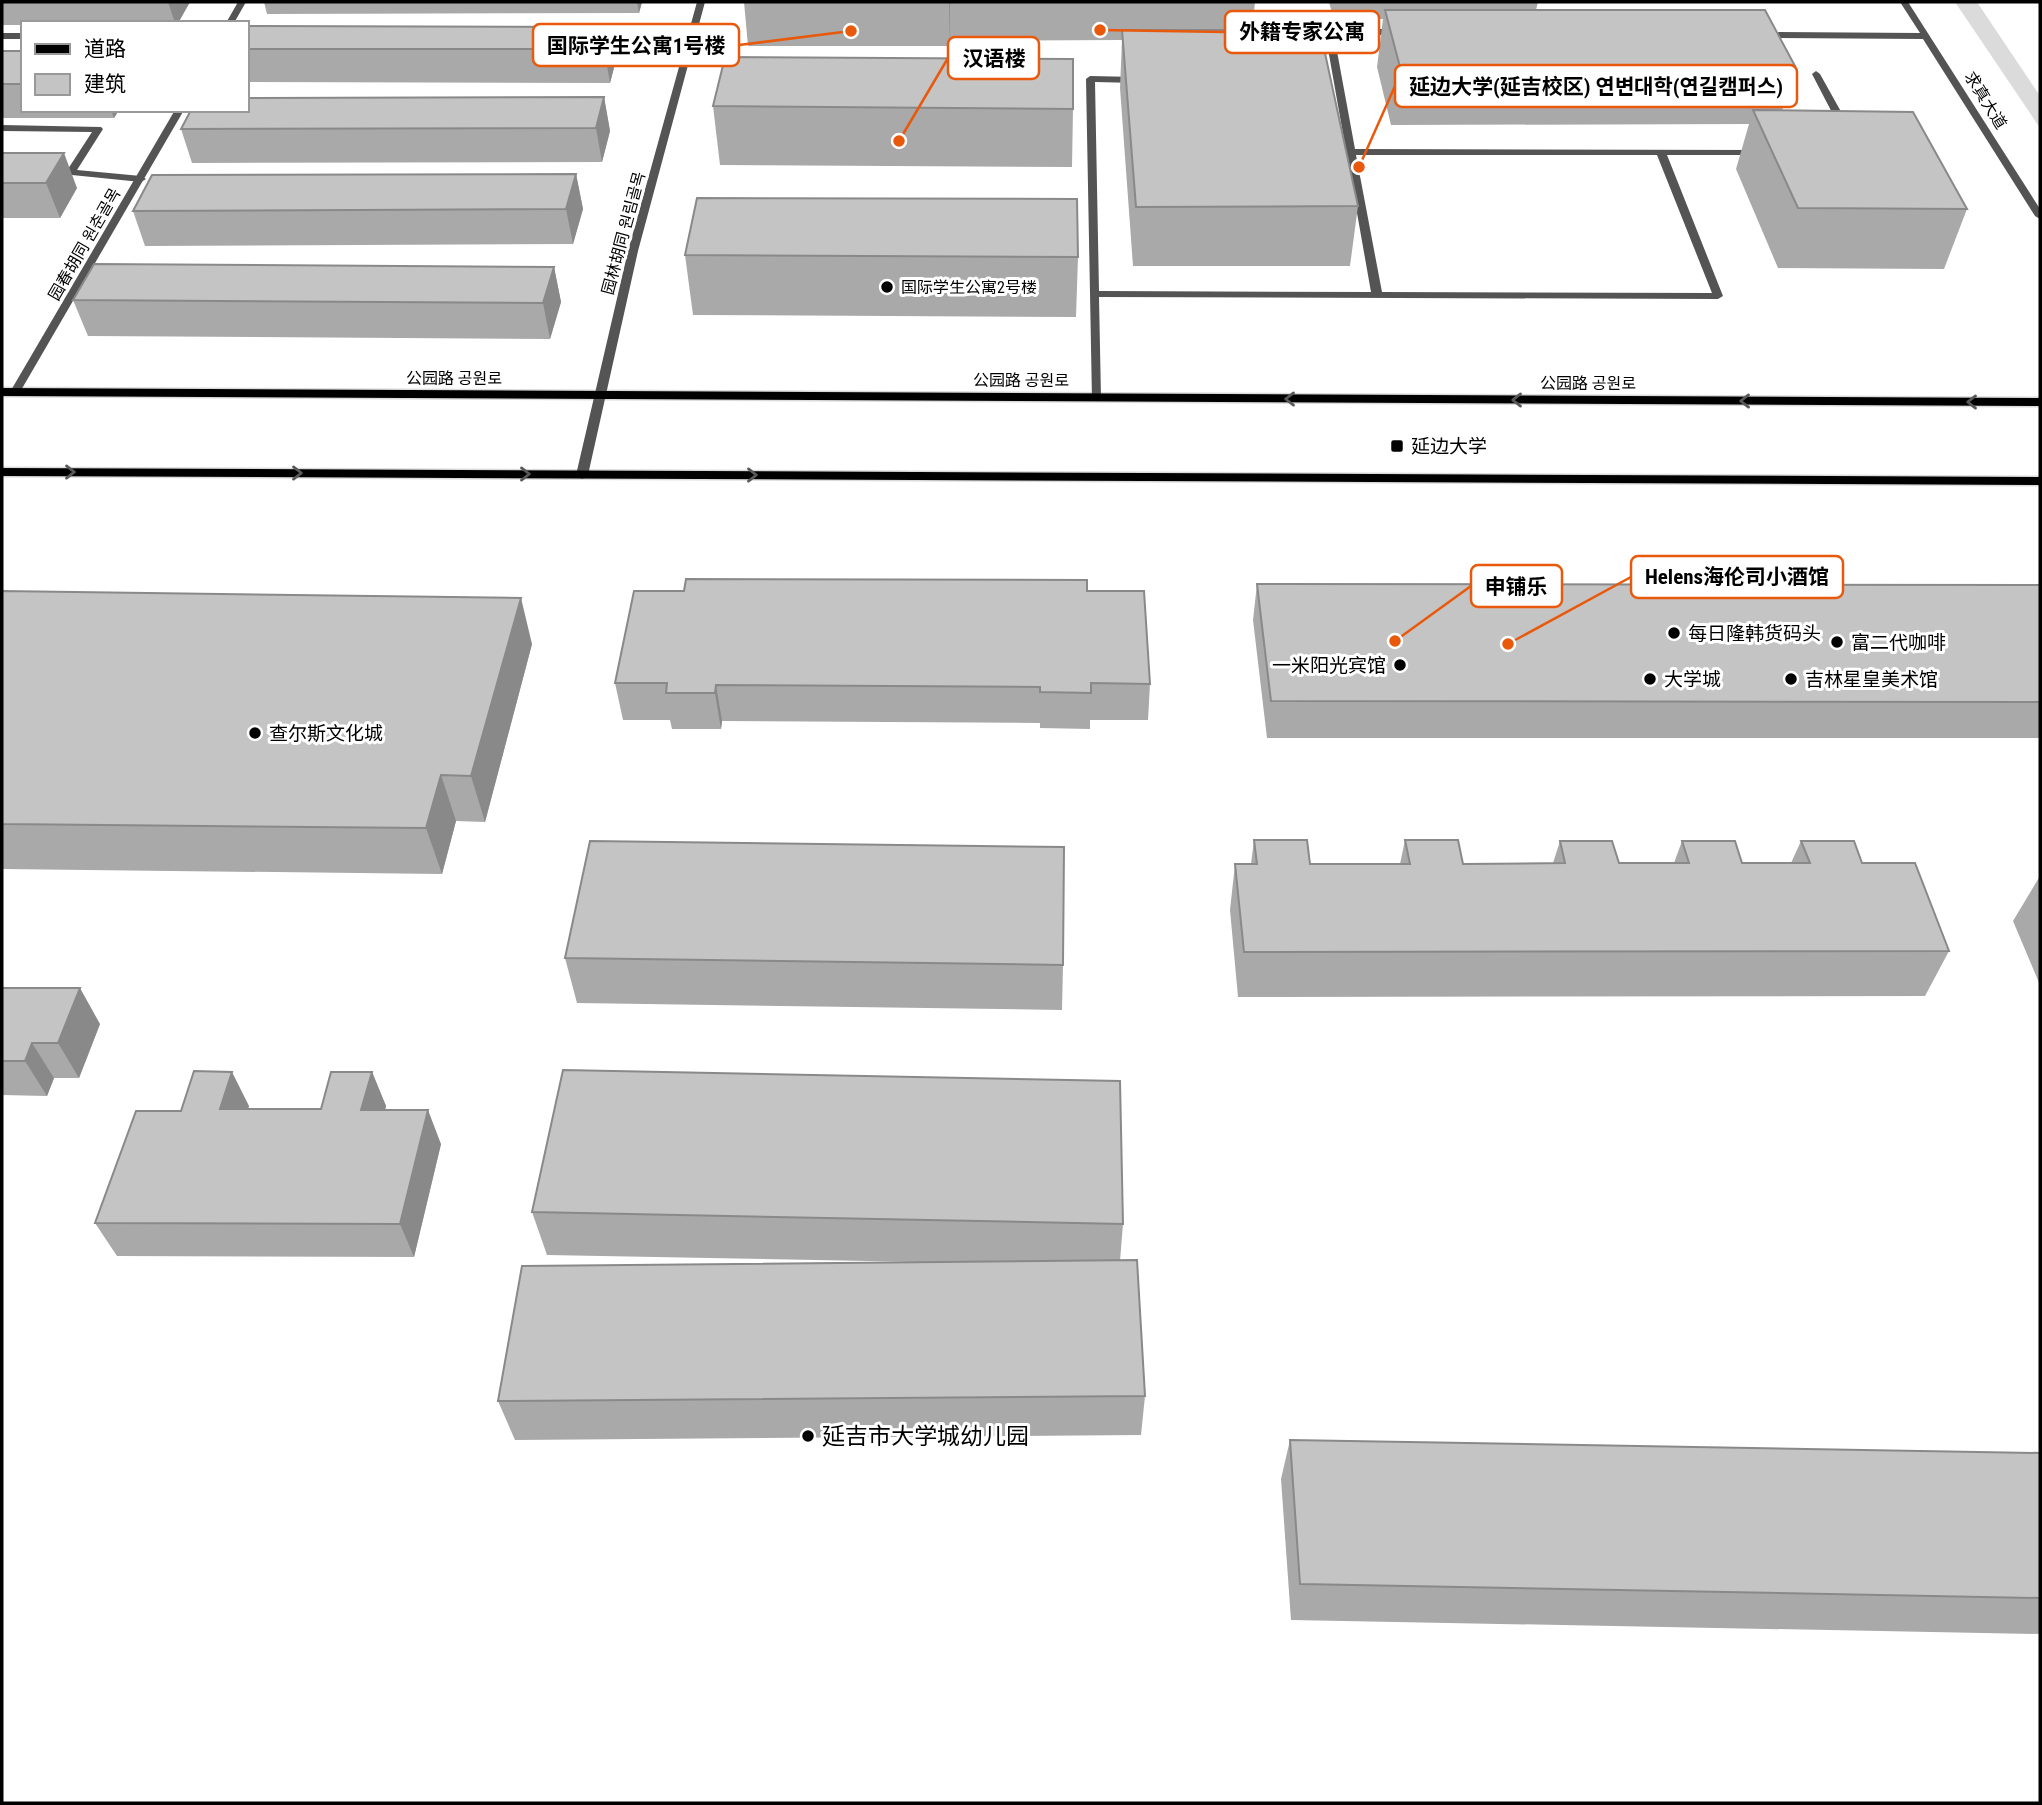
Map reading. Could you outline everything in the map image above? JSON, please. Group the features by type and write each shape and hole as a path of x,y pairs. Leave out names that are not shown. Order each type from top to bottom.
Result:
{"main road":[{"name":"公园路 공원로","path":"8,392 2040,402"},
{"path":"2,472 2040,481"}],"street":[{"path":"231,21 242,2"},
{"name":"园林胡同 원림골목","path":"582,475 633,251 701,2"},
{"name":"求真大道","path":"1904,2 2040,216"},
{"path":"1377,295 1329,32 1412,32"},
{"path":"1745,35 1926,36"},
{"path":"2,36 21,36"},
{"path":"1816,74 1852,141"},
{"path":"1096,398 1090,79 1145,80"},
{"path":"1324,81 1338,81"},
{"name":"园春胡同 원춘골목","path":"8,392 141,179 179,112"},
{"path":"2,128 98,129 71,172"},
{"path":"1351,152 1766,152"},
{"path":"1094,294 1718,296 1661,152"},
{"path":"58,172 141,179"}],"shaded area":[{"path":"1955,2 1977,2 2040,96 2040,128"}],"building":[{"path":"1385,10 1765,10 1795,66 1400,67"},
{"path":"250,26 611,27 604,49 248,49"},
{"path":"1122,30 1320,30 1358,206 1136,207"},
{"path":"2,51 21,51 21,84 2,84"},
{"path":"725,57 1073,59 1073,109 713,106"},
{"path":"604,97 596,128 181,129 190,112 248,112 248,98"},
{"path":"1753,110 1913,112 1967,209 1798,208"},
{"path":"2,153 64,153 46,183 2,183"},
{"path":"576,174 566,209 133,211 152,175"},
{"path":"697,198 1077,199 1078,257 685,255"},
{"path":"94,264 554,267 543,303 73,300"},
{"path":"686,579 1087,580 1087,591 1144,591 1150,684 1091,683 1091,693 1040,692 1040,687 716,685 715,693 666,693 667,683 615,683 634,591 684,591"},
{"name":"大学城","path":"1257,584 2040,585 2040,702 1271,701"},
{"name":"查尔斯文化城","path":"2,591 521,598 471,776 441,775 426,828 2,824"},
{"path":"1254,840 1307,840 1310,864 1410,864 1405,840 1458,840 1463,864 1565,863 1560,841 1612,841 1619,863 1689,863 1682,841 1735,841 1742,863 1810,863 1801,841 1854,841 1862,863 1915,863 1949,951 1244,952 1235,864 1257,864"},
{"path":"590,841 1064,847 1063,965 565,958"},
{"path":"2,988 80,988 58,1043 32,1043 25,1061 2,1061"},
{"path":"563,1070 1120,1081 1123,1224 532,1212"},
{"path":"194,1071 232,1072 220,1109 321,1109 331,1072 372,1072 361,1110 428,1110 400,1224 95,1223 136,1111 181,1111"},
{"path":"1137,1260 1145,1396 498,1401 522,1266"},
{"path":"1290,1440 2040,1453 2040,1598 1300,1584"}],"place":[{"name":"外籍专家公寓","path":"1100,30"},
{"name":"国际学生公寓1号楼","path":"851,31"},
{"name":"汉语楼","path":"899,141"},
{"name":"延边大学(延吉校区) 연변대학(연길캠퍼스)","path":"1359,167"},
{"name":"国际学生公寓2号楼","path":"887,287"},
{"name":"延边大学","path":"1397,446"},
{"name":"每日隆韩货码头","path":"1674,633"},
{"name":"申铺乐","path":"1395,641"},
{"name":"富二代咖啡","path":"1837,642"},
{"name":"Helens海伦司小酒馆","path":"1508,644"},
{"name":"一米阳光宾馆","path":"1400,665"},
{"name":"大学城","path":"1650,679"},
{"name":"吉林星皇美术馆","path":"1791,679"},
{"name":"查尔斯文化城","path":"255,733"},
{"name":"延吉市大学城幼儿园","path":"808,1436"}]}
